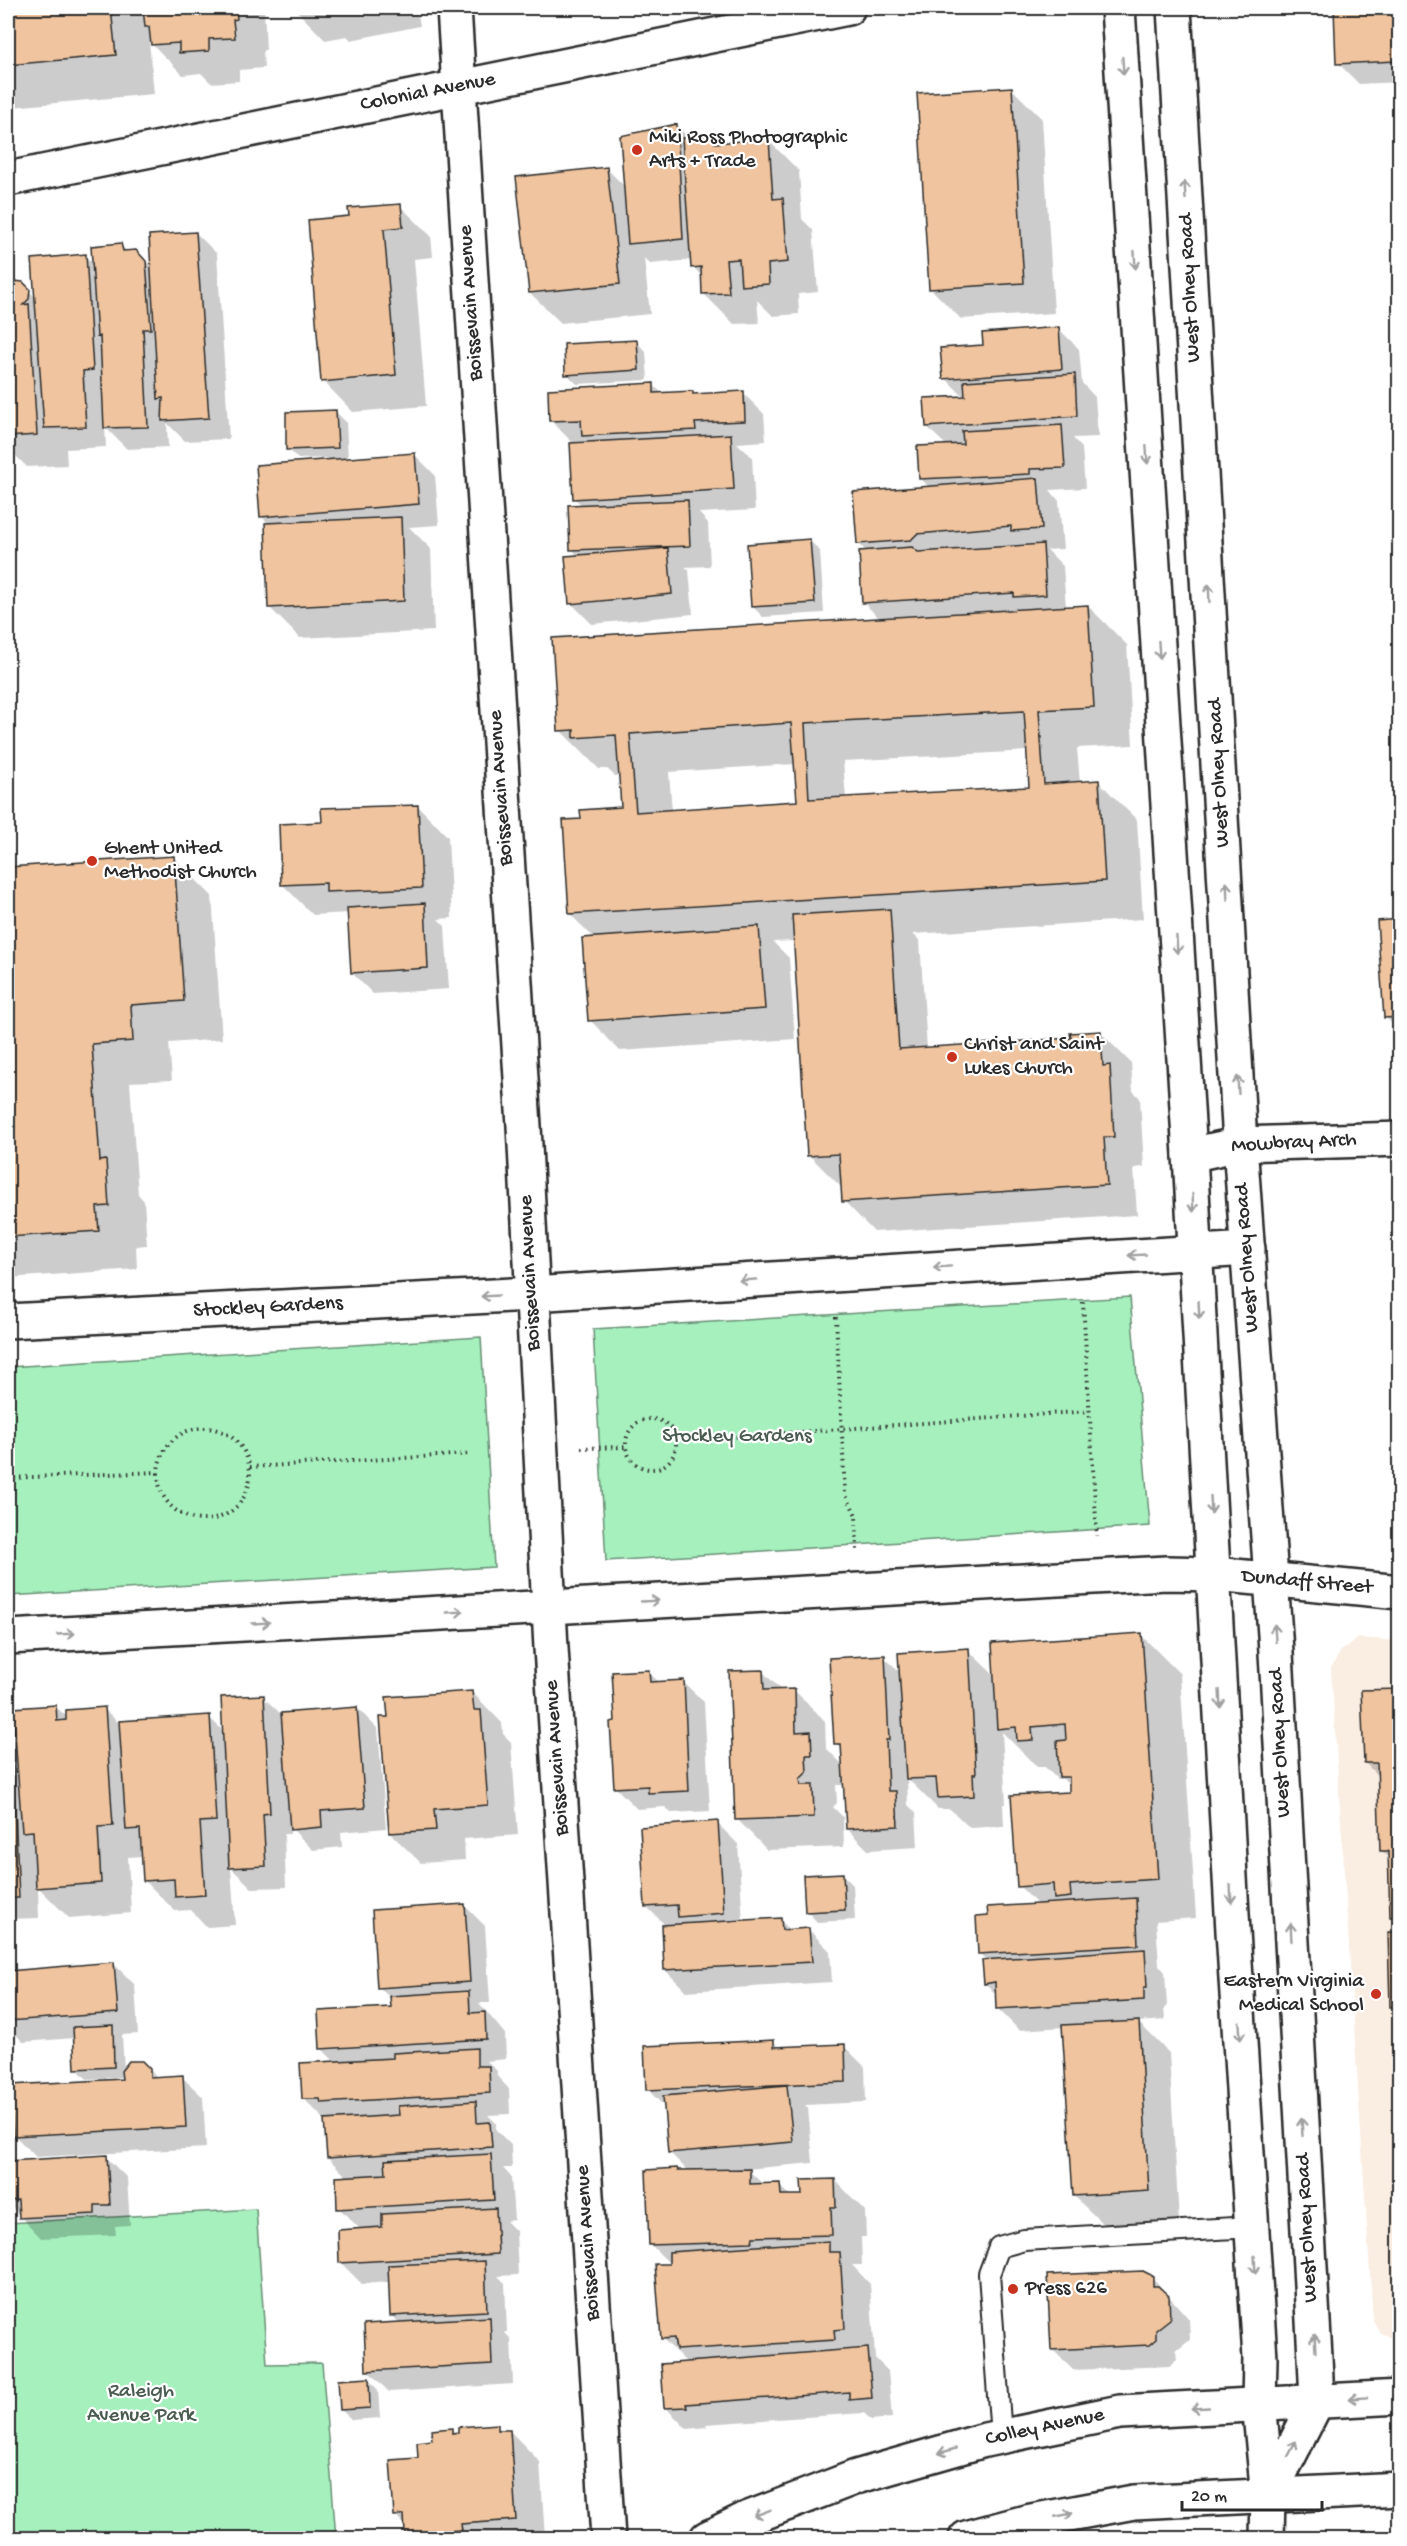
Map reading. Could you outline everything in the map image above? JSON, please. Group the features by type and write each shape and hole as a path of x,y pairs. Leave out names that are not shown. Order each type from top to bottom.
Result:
{"street":[{"name":"Boissevain Avenue","path":"454,8 524,1126 548,1606 608,2538"},
{"name":"Colonial Avenue","path":"8,179 848,8"},
{"path":"1118,8 1215,1575 1260,2358 1259,2403 1268,2497 1267,2538"},
{"name":"West Olney Road","path":"1174,8 1224,831 1240,1144 1271,1580 1317,2401"},
{"name":"Mowbray Arch","path":"1190,1155 1240,1144 1400,1139"},
{"name":"Stockley Gardens","path":"8,1321 532,1294 1195,1251 1248,1250"},
{"path":"8,1637 1099,1576 1166,1573 1215,1575"},
{"name":"Dundaff Street","path":"1215,1575 1400,1592"},
{"name":"Colley Avenue","path":"707,2538 744,2520 856,2477 1001,2436 1120,2412 1400,2397"},
{"path":"1268,2497 1317,2401"},
{"path":"966,2538 1026,2522 1134,2502 1196,2497 1268,2497 1400,2489"}],"lane":[{"path":"1001,2436 989,2274 999,2247 1024,2240 1252,2227"}],"path":[{"path":"834,1274 844,1493 855,1515 860,1590"},
{"path":"1083,1302 1099,1576"},
{"path":"676,1441 1089,1411"},
{"path":"644,1419 661,1420 674,1432 676,1441 673,1456 668,1463 654,1469 638,1466 628,1454 626,1447 626,1437 630,1430 644,1419"},
{"path":"204,1428 219,1430 233,1438 244,1450 250,1467 250,1481 245,1496 236,1508 223,1517 207,1521 192,1519 177,1512 167,1502 160,1489 158,1472 166,1447 177,1436 190,1430 204,1428"},
{"path":"571,1448 626,1447"},
{"path":"250,1467 471,1454"},
{"path":"8,1478 158,1472"}],"shaded area":[{"name":"Eastern Virginia Medical School","path":"1358,1638 1399,1641 1399,2340 1380,2333 1373,2320 1331,1668 1341,1651"}],"green space":[{"name":"Stockley Gardens","path":"1130,1297 1150,1526 606,1561 593,1329"},
{"path":"481,1337 494,1567 8,1596 8,1367"},
{"name":"Raleigh Avenue Park","path":"256,2209 267,2364 322,2363 336,2538 8,2538 8,2223"}],"building":[{"path":"8,8 111,8 116,55 8,65"},
{"path":"143,8 236,8 237,19 233,20 235,38 209,39 209,51 179,53 179,43 151,45 149,27 145,27"},
{"path":"1334,8 1400,8 1400,72 1397,61 1336,64"},
{"path":"1012,87 1024,283 929,289 917,93"},
{"path":"677,124 683,239 628,244 620,136"},
{"path":"715,135 715,143 769,139 773,199 783,198 788,262 768,264 769,284 741,286 739,259 726,260 729,293 702,294 701,267 691,268 682,138"},
{"path":"607,167 620,284 529,293 516,177"},
{"path":"401,204 403,227 384,229 396,375 321,382 308,220 349,216 348,208"},
{"path":"196,232 209,418 162,421 163,398 158,399 149,235"},
{"path":"121,243 123,251 136,250 146,261 151,329 143,329 148,427 104,428 100,336 97,337 91,246"},
{"path":"86,254 93,370 83,371 86,427 44,428 32,259"},
{"path":"14,281 23,282 30,289 29,299 23,305 29,304 37,435 8,437 8,284"},
{"path":"1059,327 1062,369 943,379 940,348 983,345 982,333"},
{"path":"637,340 639,370 565,375 564,344"},
{"path":"1075,374 1077,416 926,427 924,398 965,396 964,381"},
{"path":"654,383 654,393 693,391 693,394 744,391 745,421 695,423 696,430 582,436 581,420 549,421 548,389"},
{"path":"336,410 338,448 286,450 286,412"},
{"path":"1062,425 1065,468 1030,469 1030,474 919,479 917,446 963,444 962,431"},
{"path":"731,434 734,489 573,499 570,443"},
{"path":"415,453 419,504 260,517 256,465"},
{"path":"1038,478 1042,529 1011,531 1011,526 917,534 911,540 857,544 853,492"},
{"path":"688,500 690,546 570,550 568,505"},
{"path":"401,517 404,601 268,608 265,523"},
{"path":"810,539 815,603 751,607 747,544"},
{"path":"1043,544 1046,595 1014,597 1014,593 862,603 859,551 912,547 918,552"},
{"path":"668,548 672,594 569,604 565,556"},
{"path":"1088,605 1094,707 1039,710 1044,784 1099,780 1105,881 569,914 563,820 581,819 580,810 621,807 616,735 574,738 574,730 558,731 552,638","holes":["1024,711 1029,787 809,799 805,723","791,723 797,801 636,812 630,734"]},
{"path":"418,805 422,888 326,892 326,883 281,885 279,824 322,822 321,808"},
{"path":"174,856 184,1001 131,1005 133,1041 92,1044 100,1161 106,1160 109,1206 97,1207 99,1231 8,1237 8,867"},
{"path":"425,903 428,968 351,973 347,908"},
{"name":"Christ and Saint Lukes Church","path":"890,909 899,1049 1071,1038 1070,1033 1101,1031 1103,1066 1110,1065 1114,1137 1104,1137 1107,1185 842,1202 839,1154 807,1156 792,915"},
{"path":"1400,919 1400,1017 1384,1018 1377,921"},
{"path":"759,926 765,1009 588,1021 582,938"},
{"path":"1142,1633 1158,1879 1070,1885 1071,1897 1054,1899 1053,1884 1017,1887 1011,1795 1069,1792 1069,1777 1059,1777 1057,1741 1066,1740 1065,1724 1032,1727 1033,1740 1017,1741 1016,1727 997,1729 992,1643"},
{"path":"969,1648 976,1774 973,1774 974,1796 938,1798 936,1778 906,1779 898,1653"},
{"path":"885,1655 889,1740 886,1740 888,1791 896,1791 898,1826 846,1829 841,1744 834,1744 829,1658"},
{"path":"649,1670 650,1682 684,1680 689,1791 648,1793 648,1786 614,1788 610,1722 615,1721 612,1672"},
{"path":"763,1670 764,1690 795,1689 796,1732 811,1731 812,1755 806,1755 807,1772 800,1779 801,1785 813,1785 814,1817 735,1820 729,1671"},
{"path":"1400,1689 1400,2073 1396,2007 1390,2007 1388,1932 1395,1932 1394,1917 1390,1917 1388,1851 1380,1851 1377,1763 1364,1763 1361,1690"},
{"path":"472,1691 474,1710 481,1710 488,1805 434,1809 436,1830 389,1833 380,1717 388,1717 386,1697"},
{"path":"264,1695 270,1813 263,1814 266,1866 229,1868 221,1697"},
{"path":"56,1705 57,1721 66,1720 66,1710 105,1707 113,1826 98,1827 101,1883 36,1888 33,1831 22,1832 13,1708"},
{"path":"357,1707 365,1808 321,1811 322,1827 290,1830 281,1713"},
{"path":"210,1715 216,1821 200,1822 205,1895 175,1897 174,1879 143,1881 140,1829 126,1830 119,1721"},
{"path":"8,1724 11,1724 19,1898 8,1898"},
{"path":"718,1821 724,1913 678,1917 677,1905 645,1907 640,1827"},
{"path":"843,1873 845,1910 805,1912 803,1875"},
{"path":"1136,1898 1138,1945 978,1954 976,1916 988,1915 987,1907"},
{"path":"465,1904 470,1982 377,1988 372,1910"},
{"path":"781,1918 782,1930 809,1928 812,1962 664,1970 662,1925"},
{"path":"1145,1949 1147,1987 1144,1987 1144,2000 996,2009 995,1982 984,1984 982,1960"},
{"path":"114,1962 118,2013 8,2021 8,1971"},
{"path":"469,1991 470,2013 485,2012 486,2039 320,2049 318,2011 391,2007 390,1996"},
{"path":"1139,2021 1149,2191 1073,2196 1062,2025"},
{"path":"113,2025 114,2067 75,2069 73,2027"},
{"path":"774,2040 774,2047 845,2044 846,2082 646,2090 644,2046"},
{"path":"477,2048 477,2066 489,2066 490,2093 321,2103 320,2099 302,2099 300,2063 393,2058 393,2053"},
{"path":"129,2061 142,2061 150,2069 150,2077 183,2075 186,2127 13,2136 10,2085 122,2079 121,2071"},
{"path":"787,2085 793,2142 668,2153 663,2096"},
{"path":"1397,2087 1400,2087 1398,2162"},
{"path":"476,2101 477,2123 490,2122 492,2147 327,2158 324,2120 399,2115 398,2106"},
{"path":"491,2154 494,2200 337,2209 336,2177 386,2174 385,2160"},
{"path":"107,2155 110,2205 95,2205 95,2214 19,2218 18,2200 8,2201 8,2161"},
{"path":"677,2168 678,2170 750,2169 750,2184 780,2183 781,2195 802,2195 801,2180 835,2179 836,2207 831,2207 832,2235 753,2237 752,2242 649,2245 646,2170"},
{"path":"496,2208 498,2254 339,2263 338,2230 382,2227 382,2214"},
{"path":"829,2241 829,2252 840,2252 845,2329 834,2330 835,2340 676,2350 674,2338 661,2339 655,2264 669,2264 669,2252"},
{"path":"485,2261 487,2311 390,2316 388,2265"},
{"path":"1143,2271 1153,2276 1153,2286 1158,2286 1169,2296 1170,2319 1156,2330 1156,2339 1149,2345 1051,2350 1047,2275"},
{"path":"490,2317 492,2364 366,2371 364,2324"},
{"path":"868,2348 872,2398 849,2400 849,2392 686,2404 687,2407 664,2408 661,2364"},
{"path":"369,2378 370,2408 340,2410 338,2380"},
{"path":"498,2424 498,2430 510,2430 516,2520 461,2524 462,2530 405,2534 404,2515 394,2516 390,2460 418,2458 417,2442 432,2440 431,2430 452,2428 452,2433 458,2432 458,2427"}],"place":[{"name":"Miki Ross Photographic Arts + Trade","path":"637,150"},
{"name":"Ghent United Methodist Church","path":"92,861"},
{"name":"Christ and Saint Lukes Church","path":"952,1057"},
{"name":"Eastern Virginia Medical School","path":"1376,1994"},
{"name":"Press 626","path":"1013,2289"}]}
